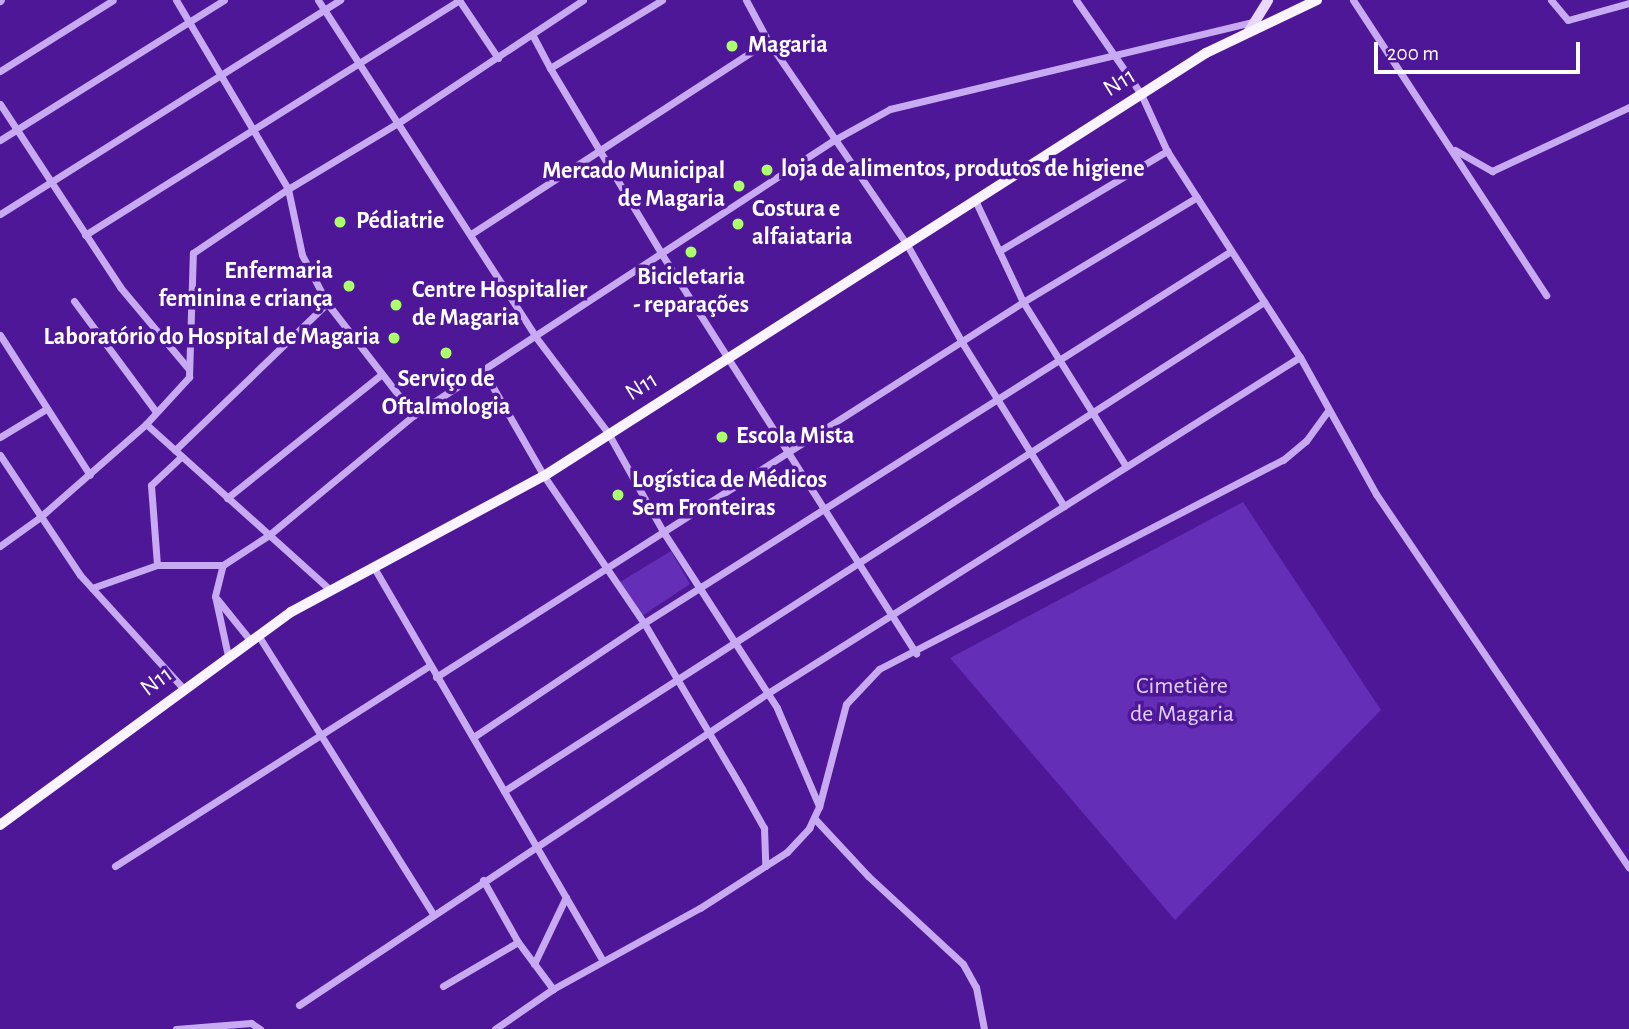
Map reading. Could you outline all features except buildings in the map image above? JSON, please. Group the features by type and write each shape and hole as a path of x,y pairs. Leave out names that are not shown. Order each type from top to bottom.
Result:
{"main road":[{"path":"1250,27 1268,0"},
{"name":"N11","path":"0,825 254,637 329,589 544,475 1250,27 1317,0"}],"street":[{"path":"0,71 113,0"},
{"path":"176,0 191,20 288,189 302,255 327,303 414,415"},
{"path":"0,139 224,0"},
{"path":"318,0 535,337 608,433 664,533 768,693 819,807"},
{"path":"0,214 219,72 340,0"},
{"path":"85,234 359,66 459,0 498,58"},
{"path":"0,545 39,518 90,475 146,424 189,377 193,253 288,189 398,124 583,0"},
{"path":"550,68 662,0"},
{"path":"746,0 768,41 906,243 963,344 1064,506"},
{"path":"1076,0 1110,53 1142,94 1167,151 1300,358 1377,494 1629,867"},
{"path":"1353,0 1546,295"},
{"path":"1551,0 1568,20 1629,3"},
{"path":"92,588 157,565 223,565 269,534 414,415 834,140 890,109 1110,53 1250,27"},
{"path":"533,36 661,253 731,357 916,654"},
{"path":"471,234 768,41"},
{"path":"0,104 120,288 189,369"},
{"path":"1451,148 1492,171 1629,107"},
{"path":"999,251 1167,151"},
{"path":"436,677 604,567 664,533 963,344 1023,302 1196,197"},
{"path":"975,200 1023,302 1090,413 1126,466"},
{"path":"475,736 644,623 1231,251"},
{"path":"74,301 156,412"},
{"path":"504,790 677,676 1264,302"},
{"path":"157,565 151,485 178,453 327,303"},
{"path":"0,335 90,475"},
{"path":"299,1005 535,845 768,693 1300,358"},
{"path":"484,370 544,475 677,676 764,828 765,866"},
{"path":"227,498 382,374"},
{"path":"0,436 46,409"},
{"path":"495,1029 553,989 699,908 787,852 814,818 819,807 846,704 879,669 916,654 1283,460 1306,441 1328,411"},
{"path":"146,424 329,589"},
{"path":"0,456 39,518 92,588 183,688"},
{"path":"223,565 215,596 228,656"},
{"path":"373,566 429,666 475,736 602,960"},
{"path":"215,596 254,637 433,914"},
{"path":"115,866 429,666"},
{"path":"814,818 963,964 975,988 984,1029"},
{"path":"484,880 518,942 553,989"},
{"path":"534,964 566,897"},
{"path":"443,986 518,942"},
{"path":"176,1029 251,1023 260,1029"}],"green space":[{"name":"Cimetière de Magaria","path":"1243,502 1381,710 1175,920 950,658"},
{"path":"671,551 690,584 642,616 620,582"}],"place":[{"name":"Magaria","path":"732,46"},
{"name":"loja de alimentos, produtos de higiene","path":"767,170"},
{"name":"Mercado Municipal de Magaria","path":"739,186"},
{"name":"Pédiatrie","path":"340,222"},
{"name":"Costura e alfaiataria","path":"738,224"},
{"name":"Bicicletaria - reparações","path":"691,252"},
{"name":"Enfermaria feminina e criança","path":"349,286"},
{"name":"Centre Hospitalier de Magaria","path":"396,305"},
{"name":"Laboratório do Hospital de Magaria","path":"394,338"},
{"name":"Serviço de Oftalmologia","path":"446,353"},
{"name":"Escola Mista","path":"722,437"},
{"name":"Logística de Médicos Sem Fronteiras","path":"618,495"}]}
